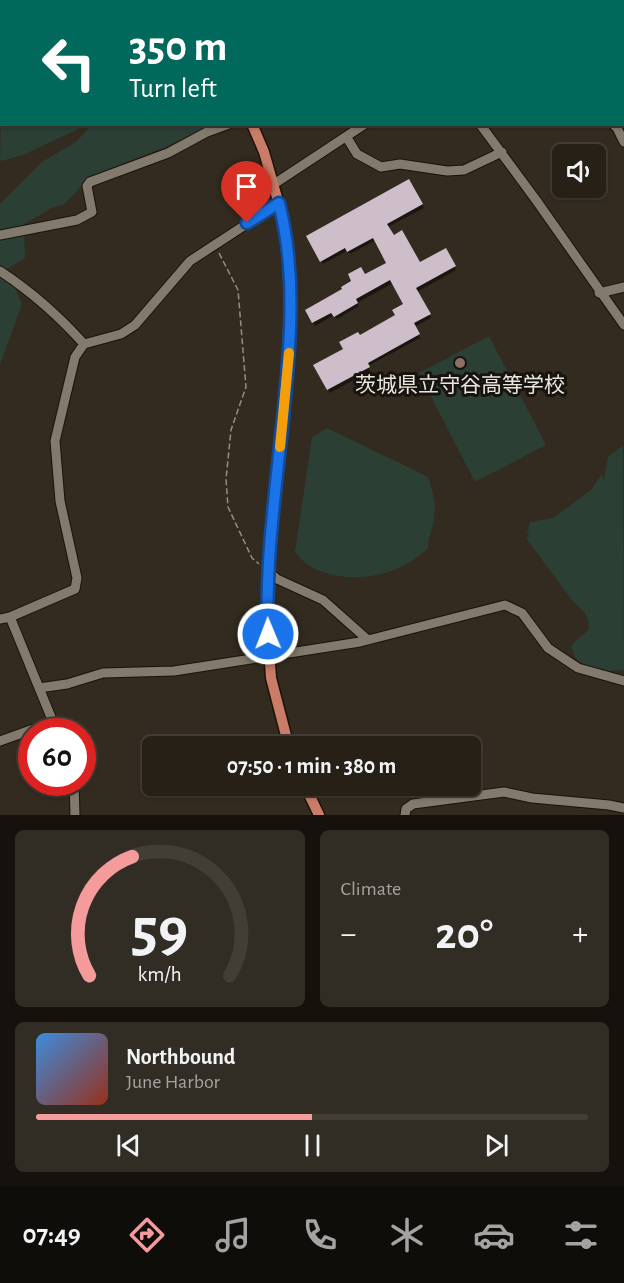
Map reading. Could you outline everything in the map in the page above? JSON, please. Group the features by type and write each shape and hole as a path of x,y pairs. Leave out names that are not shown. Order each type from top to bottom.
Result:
{"main road":[{"path":"253,126 274,184 288,253 291,326 268,571 269,657 275,695 287,736"},
{"path":"310,796 319,815"}],"street":[{"path":"0,235 77,220 92,212 87,186 90,182 168,153 207,132 224,126"},
{"path":"274,184 362,126"},
{"path":"482,126 624,325"},
{"path":"616,126 624,142"},
{"path":"347,138 357,154 381,167 400,164 447,171 465,170 501,152"},
{"path":"51,718 5,618 75,589 77,579 60,501 55,441 75,357 84,344 121,334 135,325 190,261 279,203"},
{"path":"0,271 29,291 64,322 84,344"},
{"path":"599,292 624,287"},
{"path":"268,571 277,579 323,600 368,640"},
{"path":"39,688 66,684 103,673 174,671 368,640 505,605 522,613 548,648 578,668 624,681"},
{"path":"0,741 18,735"},
{"path":"405,815 406,809 413,804 504,792 532,798 624,808"},
{"path":"74,796 75,815"}],"path":[{"path":"214,244 238,290 246,387 231,430 226,479 228,507 252,558 268,571"}],"green space":[{"path":"1,126 85,126 25,154 0,160"},
{"path":"85,126 209,126 163,148 90,177 63,205 54,207 24,224 25,258 7,269 22,304 0,365 0,204 42,162 76,142 88,129"},
{"path":"489,336 546,445 475,482 419,373"},
{"path":"327,428 428,477 434,500 434,518 428,548 416,558 387,572 354,577 322,572 306,564 295,552 312,437"},
{"path":"623,445 624,670 591,672 575,657 571,646 589,629 587,617 526,538 529,535 527,532 530,522 553,518 591,490 601,475 604,479 608,457"}],"building":[{"path":"409,179 423,204 387,224 394,235 402,230 420,262 446,248 456,266 416,288 431,314 414,323 420,334 368,363 370,367 327,390 313,365 343,349 339,342 358,332 360,335 395,315 392,310 403,304 390,280 356,299 358,303 334,317 331,313 312,323 305,310 342,289 341,287 351,281 348,274 361,267 365,274 386,263 373,238 347,252 345,248 320,262 306,236"}],"slow traffic":[{"path":"280,447 289,353"}],"place":[{"name":"茨城県立守谷高等学校","path":"460,363"}],"route":[{"path":"247,223 279,203 288,253 291,302 291,326 268,571 268,634"}]}
